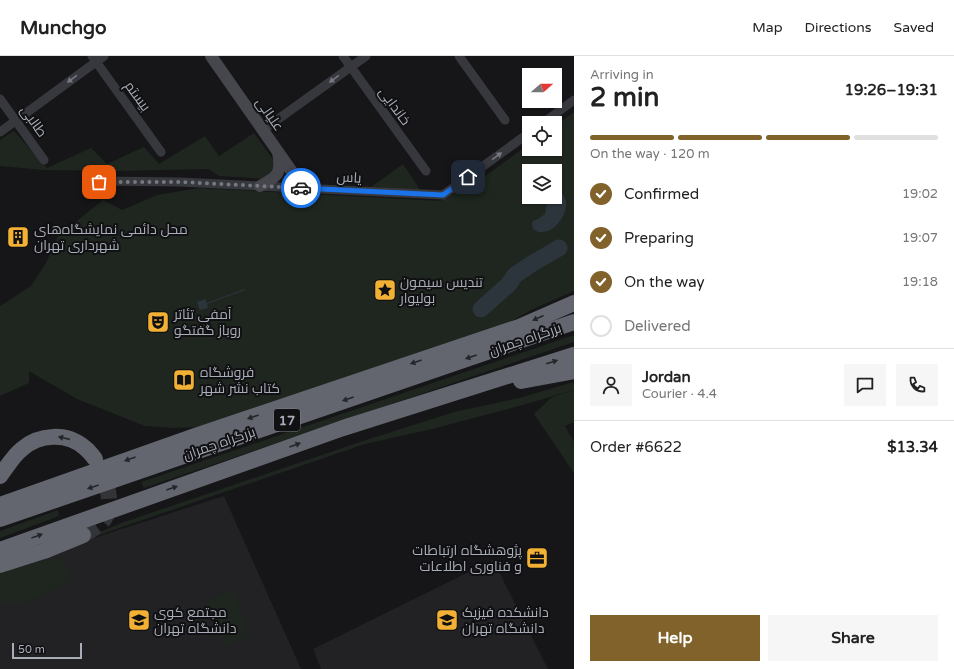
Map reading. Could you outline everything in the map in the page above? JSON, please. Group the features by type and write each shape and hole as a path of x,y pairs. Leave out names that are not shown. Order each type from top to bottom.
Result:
{"highway":[{"path":"0,505 195,436 519,327 574,303"},
{"name":"بزرگراه چمران","path":"0,519 574,322"},
{"name":"بزرگراه چمران","path":"0,550 343,428 574,355"},
{"path":"457,392 574,371"},
{"path":"0,476 21,450 29,444 42,438 57,436 72,440 84,447 95,459"},
{"path":"0,565 44,551 83,535"}],"street":[{"name":"علیالی","path":"211,56 304,189"},
{"name":"خاندایی","path":"343,56 426,171"},
{"path":"263,130 366,56"},
{"path":"459,56 505,120"},
{"path":"0,132 97,58"},
{"name":"بیستم","path":"97,58 161,152"},
{"name":"طالبی","path":"0,99 44,160"},
{"path":"552,116 574,100"},
{"name":"یاس","path":"99,182 180,182 443,195 522,138"},
{"path":"260,186 278,174 280,164 278,151"}],"shaded area":[{"path":"574,112 574,291 531,310 496,330 199,427 175,428 145,426 77,399 29,371 29,383 0,396 0,306 31,286 46,263 58,236 103,200 122,210 157,195 199,188 440,201 473,185 522,149 522,156 562,156 562,121"},
{"path":"14,131 47,168 91,148 107,164 144,147 159,164 205,136 219,156 254,133 277,165 266,179 219,176 209,169 119,171 44,170 0,166 0,140"},
{"path":"403,164 421,191 371,187"},
{"path":"562,194 563,195 566,200 566,206 562,218 553,228 548,231 538,232 533,229 533,221 545,214 547,204 562,204"},
{"path":"244,289 245,290 207,304 208,308 200,310 197,302 205,299 207,303"},
{"path":"574,335 574,342 144,488 141,482"},
{"path":"574,382 574,390 432,429 365,444 58,549 124,522 363,441 454,412 519,398"},
{"path":"574,390 574,422 565,426 574,442 574,473 534,414 552,397"},
{"name":"مجتمع کوی دانشگاه تهران","path":"224,496 301,669 0,669 0,570 41,555"},
{"path":"58,510 59,516 0,538 0,531"},
{"path":"61,557 72,581 26,603 0,603 0,571"},
{"name":"دانشکده فیزیک دانشگاه تهران","path":"493,560 548,669 321,669 313,649"},
{"path":"233,590 250,637 225,646 208,599"}],"waterway":[{"path":"481,309 509,284 515,275 559,248"}],"tunnel":[{"path":"83,535 101,523 108,511 108,489 101,470"}],"way so far":[{"path":"99,182 180,182 301,188"}],"place":[{"name":"محل دائمی نمایشگاه‌های شهرداری تهران","path":"18,237"},
{"name":"تندیس سیمون بولیوار","path":"385,290"},
{"name":"آمفی تئاتر روباز گفتگو","path":"158,322"},
{"name":"فروشگاه کتاب نشر شهر","path":"184,380"},
{"name":"پژوهشگاه ارتباطات و فناوری اطلاعات","path":"537,558"},
{"name":"مجتمع کوی دانشگاه تهران","path":"139,620"},
{"name":"دانشکده فیزیک دانشگاه تهران","path":"447,620"}],"route":[{"path":"301,188 443,195 468,177"}]}
